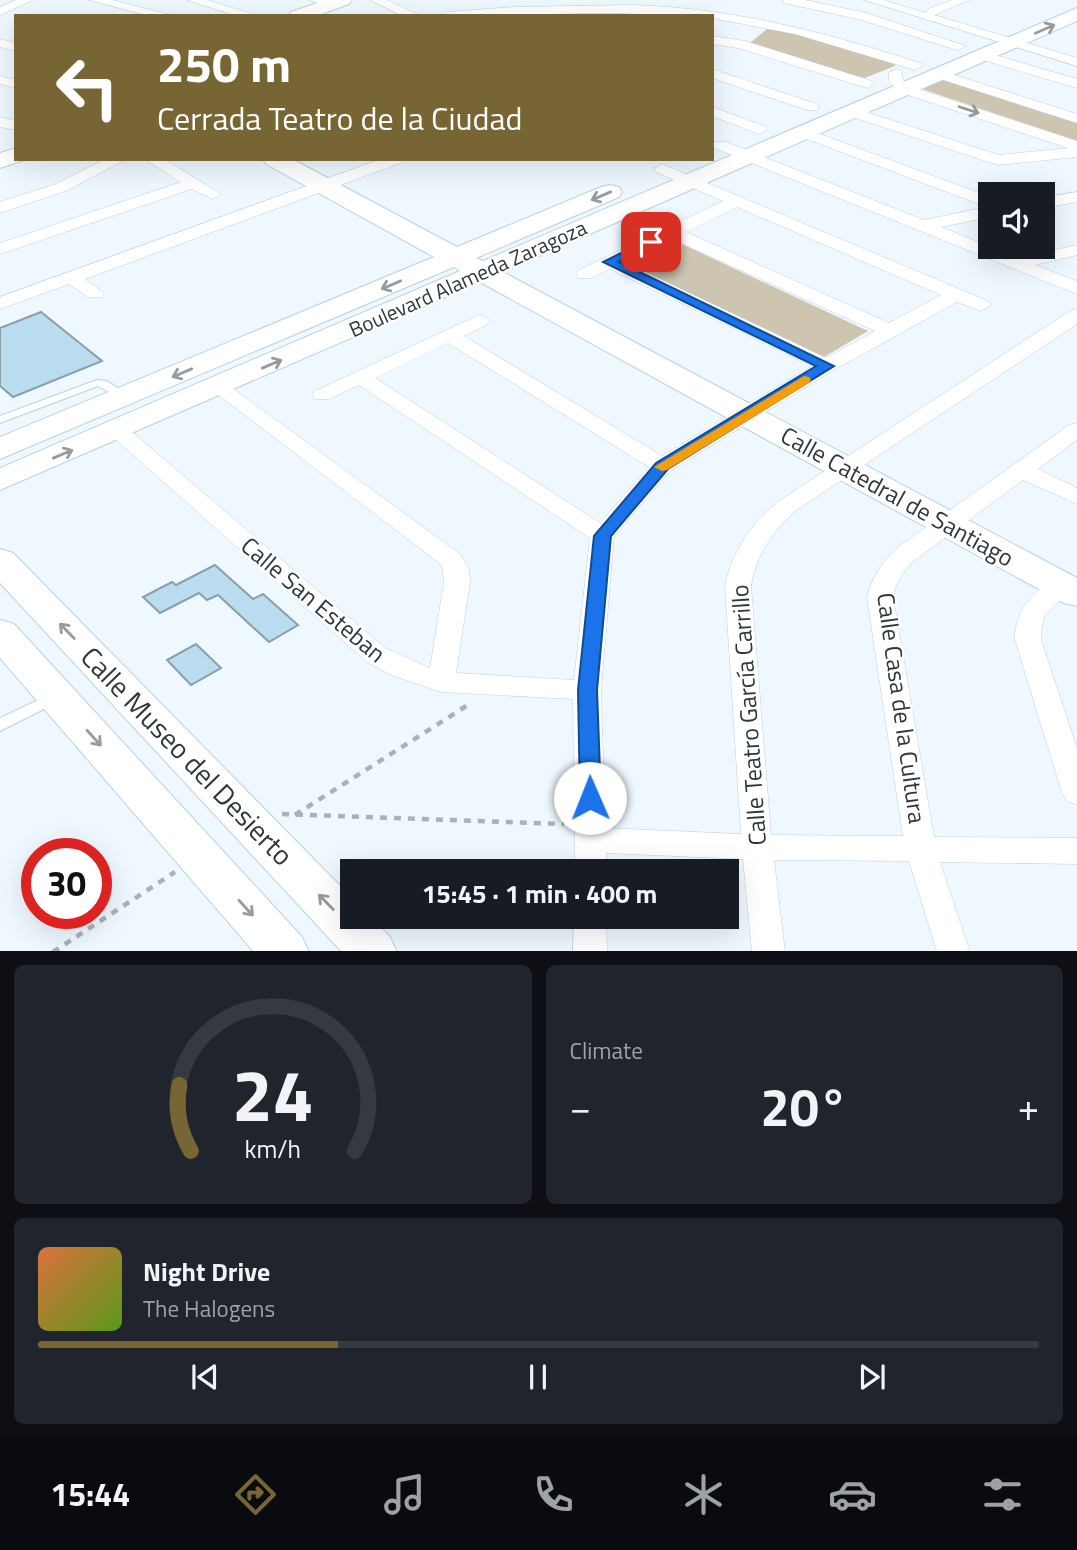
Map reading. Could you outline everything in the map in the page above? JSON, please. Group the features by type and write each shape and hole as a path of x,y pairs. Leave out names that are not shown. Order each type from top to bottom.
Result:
{"street":[{"path":"0,10 27,0"},
{"path":"95,0 160,14"},
{"path":"193,0 246,14"},
{"path":"376,0 410,14"},
{"path":"393,7 415,0"},
{"path":"476,12 513,0"},
{"path":"693,13 699,0"},
{"path":"740,44 780,0"},
{"path":"788,0 1077,62"},
{"path":"870,0 987,42 1077,14"},
{"path":"891,0 932,12 987,42 1077,84"},
{"path":"932,12 963,0"},
{"path":"987,42 1069,0"},
{"path":"289,14 326,1"},
{"path":"302,14 326,1"},
{"path":"462,14 629,4 700,14"},
{"path":"0,10 17,14"},
{"path":"714,16 760,22 818,36 1077,146"},
{"path":"714,40 740,44 867,84"},
{"name":"Boulevard Alameda Zaragoza","path":"0,449 458,257 679,170 748,156 804,133 852,113 914,75 987,42"},
{"path":"714,74 813,107"},
{"path":"914,75 1077,119"},
{"name":"Boulevard Alameda Zaragoza","path":"716,147 867,84 914,75"},
{"path":"714,112 759,129"},
{"path":"852,113 998,160 1077,152"},
{"path":"804,133 978,198"},
{"path":"716,147 748,156 1077,288"},
{"path":"0,208 62,187 114,161"},
{"path":"156,161 212,194"},
{"name":"Calle Catedral de Santiago","path":"278,161 1069,590"},
{"path":"0,303 392,161"},
{"path":"679,170 737,201 981,306"},
{"name":"Boulevard Alameda Zaragoza","path":"0,480 485,272 679,170"},
{"path":"0,249 194,183"},
{"path":"1055,200 1077,197"},
{"path":"585,274 737,201"},
{"path":"921,226 978,214"},
{"path":"671,232 890,331"},
{"path":"1015,264 1077,250"},
{"path":"609,262 827,366"},
{"path":"71,278 95,293"},
{"path":"591,859 587,690 602,536 662,466 827,366 955,295"},
{"name":"Calle Teatro García Carrillo","path":"769,951 757,848 739,574 765,526 775,516 1077,315"},
{"path":"322,395 479,321"},
{"path":"449,335 662,466"},
{"path":"362,378 602,536"},
{"path":"218,387 451,560 457,570 457,582 441,681"},
{"name":"Calle Casa de la Cultura","path":"954,951 921,850 880,597 883,581 892,567 948,523 1077,430"},
{"name":"Calle San Esteban","path":"117,431 376,655 395,668 441,681 587,690"},
{"path":"1021,470 1077,497"},
{"name":"Calle Museo del Desierto","path":"0,561 373,951"},
{"path":"1069,590 1035,608 1028,617 1026,626 1028,640 1077,793"},
{"name":"Calle Museo del Desierto","path":"0,633 285,951"},
{"path":"591,832 757,848 1077,851"},
{"path":"590,929 590,951"}],"lane":[{"path":"0,420 97,383 103,383 125,397"},
{"path":"3,718 57,696"}],"path":[{"path":"295,816 500,685"},
{"path":"239,811 591,832"},
{"path":"53,951 200,856"}],"shaded area":[{"path":"768,28 777,28 894,62 895,66 862,79 749,44"},
{"path":"945,79 1077,122 1077,141 925,90 924,86"},
{"path":"673,240 868,331 819,360 623,263"}],"building":[{"path":"41,312 102,361 13,397 0,386 0,328"},
{"path":"215,565 253,599 263,594 298,625 269,642 218,595 207,600 199,593 160,613 143,597 172,582 176,585"},
{"path":"196,644 221,668 191,685 167,660"}],"slow traffic":[{"path":"662,467 804,380"}],"route":[{"path":"590,798 587,690 602,536 662,466 827,366 609,262 651,242"}]}
